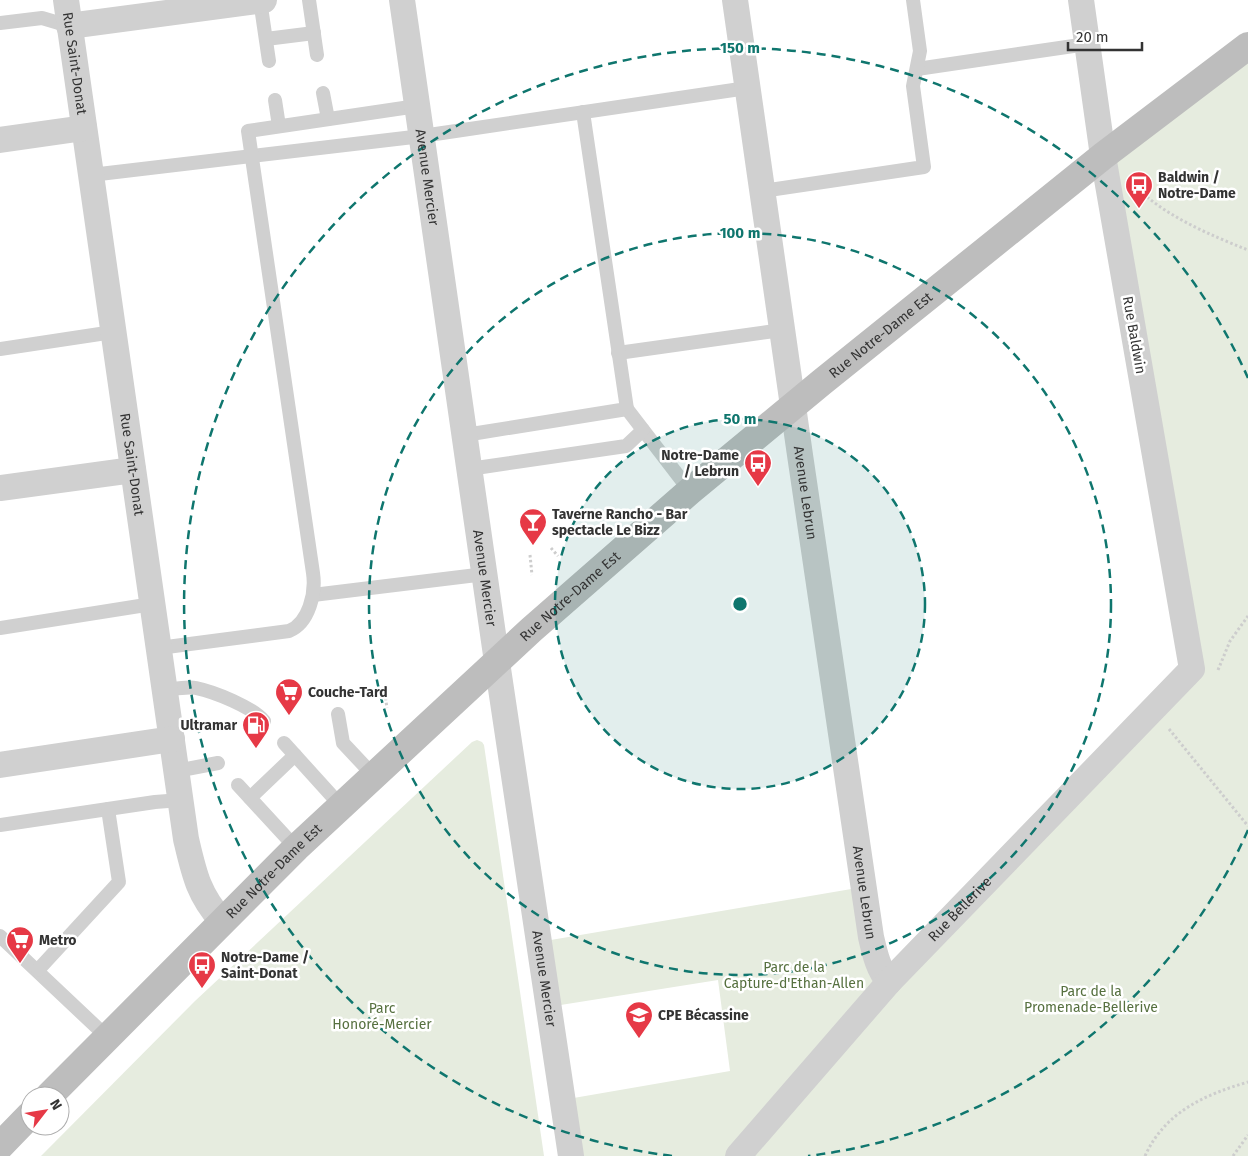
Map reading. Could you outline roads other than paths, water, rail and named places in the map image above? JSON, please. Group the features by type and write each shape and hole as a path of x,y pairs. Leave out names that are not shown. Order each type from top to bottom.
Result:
{"main road":[{"name":"Rue Notre-Dame Est","path":"59,1086 296,848 531,630 690,491 793,406 1103,156 1248,46"},
{"path":"0,1146 20,1125"}],"street":[{"name":"Rue Saint-Donat","path":"66,0 186,839 197,882 206,903 222,921"},
{"path":"69,26 262,0"},
{"name":"Avenue Mercier","path":"402,0 497,662 571,1156"},
{"name":"Avenue Lebrun","path":"735,0 872,938 876,958 882,973 889,982"},
{"name":"Rue Baldwin","path":"1081,0 1103,156 1192,669"},
{"path":"0,140 84,128"},
{"path":"0,488 133,470"},
{"name":"Rue Bellerive","path":"738,1156 889,982 1192,669"},
{"path":"0,765 172,739"}],"lane":[{"path":"262,0 269,61"},
{"path":"309,0 317,55"},
{"path":"762,191 924,167 913,86 920,51 913,0"},
{"path":"0,23 42,18 69,26"},
{"path":"266,39 314,33"},
{"path":"917,69 1088,44"},
{"path":"91,175 422,136 747,88"},
{"path":"324,93 328,119"},
{"path":"275,100 278,126"},
{"path":"159,648 289,631 301,624 313,595 314,579 248,131 417,106"},
{"path":"583,112 627,409 690,491"},
{"path":"618,353 782,330"},
{"path":"0,349 113,332"},
{"path":"465,435 627,409"},
{"path":"470,469 626,446 643,430"},
{"path":"313,595 485,574"},
{"path":"0,628 152,604"},
{"path":"165,690 196,688 258,714 264,721"},
{"path":"338,714 343,743 373,775"},
{"path":"284,743 341,806"},
{"path":"250,798 295,755"},
{"path":"176,771 218,763"},
{"path":"238,785 296,848"},
{"path":"0,825 181,800"},
{"path":"38,970 119,882 108,809"},
{"path":"0,936 107,1037"}],"place":[{"name":"Baldwin / Notre-Dame","path":"1139,209"},
{"name":"Notre-Dame / Lebrun","path":"758,487"},
{"name":"Taverne Rancho - Bar spectacle Le Bizz","path":"533,546"},
{"name":"Couche-Tard","path":"289,716"},
{"name":"Ultramar","path":"256,749"},
{"name":"Metro","path":"20,964"},
{"name":"Notre-Dame / Saint-Donat","path":"202,989"},
{"name":"CPE Bécassine","path":"639,1039"}],"park label":[{"name":"Parc de la Capture-d'Ethan-Allen","path":"794,976"},
{"name":"Parc de la Promenade-Bellerive","path":"1091,1000"},
{"name":"Parc Honoré-Mercier","path":"382,1016"}]}
